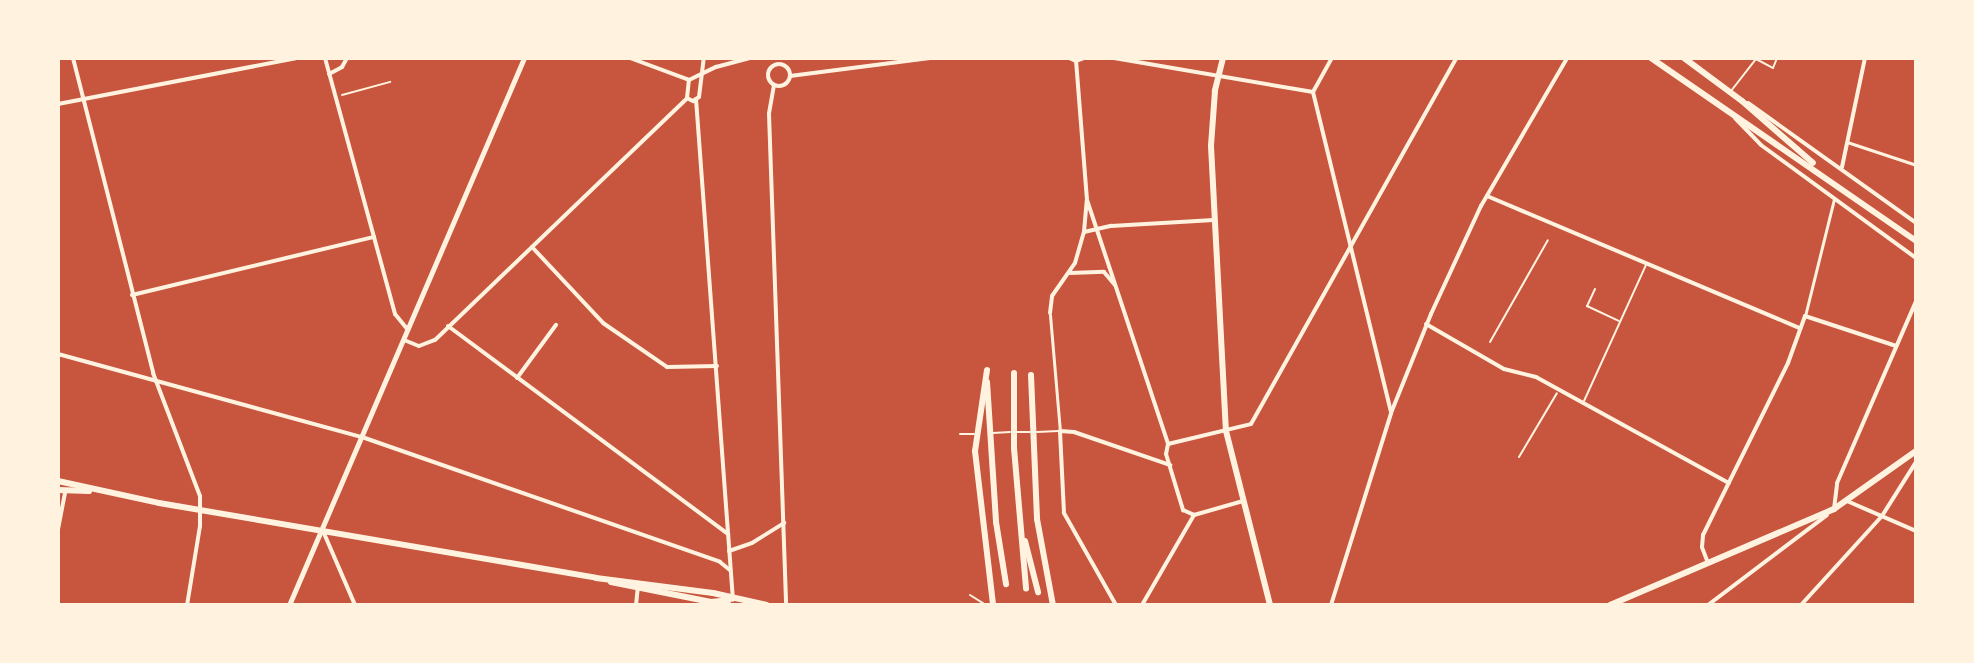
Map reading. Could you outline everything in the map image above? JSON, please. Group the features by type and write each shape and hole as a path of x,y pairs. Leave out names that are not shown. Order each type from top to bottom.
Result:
{"main road":[{"path":"1223,58 1211,146 1226,431 1270,605"},
{"path":"1651,58 1834,181 1916,241"},
{"path":"1684,58 1742,101 1834,181"},
{"path":"993,605 975,451 987,370 996,522 1006,584"},
{"path":"1014,373 1014,448 1026,588"},
{"path":"1031,375 1037,519 1053,605"},
{"path":"1610,605 1834,509 1916,451"},
{"path":"58,481 93,491 201,510 638,585 713,593 733,600 767,605"},
{"path":"61,491 93,491"},
{"path":"1020,520 1038,592"}],"street":[{"path":"73,58 156,382 197,484 201,510 187,605"},
{"path":"58,104 296,58"},
{"path":"325,58 397,318 408,330"},
{"path":"329,74 342,67 347,58"},
{"path":"289,605 524,58"},
{"path":"630,58 689,80 749,58"},
{"path":"704,58 701,93 696,99 733,600"},
{"path":"767,58 772,67 769,77 774,85 769,114 786,605"},
{"path":"790,76 930,58"},
{"path":"1069,58 1076,61 1084,58"},
{"path":"1114,58 1313,92"},
{"path":"1332,58 1313,92 1391,413"},
{"path":"1168,444 1251,424 1456,58"},
{"path":"1331,605 1391,413 1426,324 1487,196 1567,58"},
{"path":"1842,167 1865,58"},
{"path":"1076,61 1087,200 1084,232 1070,273 1052,296 1050,313 1064,513 1068,527 1116,605"},
{"path":"772,67 782,65 790,76"},
{"path":"774,85 785,85 790,76"},
{"path":"404,340 428,345 687,98 689,80"},
{"path":"687,98 696,99"},
{"path":"1742,101 1766,113 1916,223"},
{"path":"1735,117 1738,125 1761,145 1916,258"},
{"path":"1847,142 1916,165"},
{"path":"1487,196 1800,328"},
{"path":"1708,563 1702,540 1788,363 1805,316 1834,199"},
{"path":"1087,200 1099,228 1115,286 1168,444 1166,454 1183,510 1194,515 1243,501"},
{"path":"1084,232 1099,228 1214,220"},
{"path":"132,295 374,237"},
{"path":"532,247 603,323 667,367 717,366"},
{"path":"1070,273 1104,272 1115,286"},
{"path":"1708,605 1834,509 1837,483 1916,301"},
{"path":"1805,316 1896,346"},
{"path":"1426,324 1504,369 1536,377 1729,483"},
{"path":"447,325 728,534"},
{"path":"517,378 556,325"},
{"path":"58,354 362,437 720,562 730,570"},
{"path":"1060,431 1074,432 1170,465"},
{"path":"1801,605 1882,516 1916,462"},
{"path":"58,529 61,491"},
{"path":"1847,501 1916,531"},
{"path":"1142,605 1194,515"},
{"path":"729,551 752,543 784,523"},
{"path":"322,529 355,605"},
{"path":"636,605 638,585"}],"lane":[{"path":"1730,92 1756,59 1773,68 1777,58"},
{"path":"342,95 390,82"},
{"path":"1490,342 1548,240"},
{"path":"1583,403 1647,264"},
{"path":"1595,289 1587,306 1620,322"},
{"path":"1519,457 1557,393"},
{"path":"960,434 1060,431"},
{"path":"970,595 986,605"}]}
